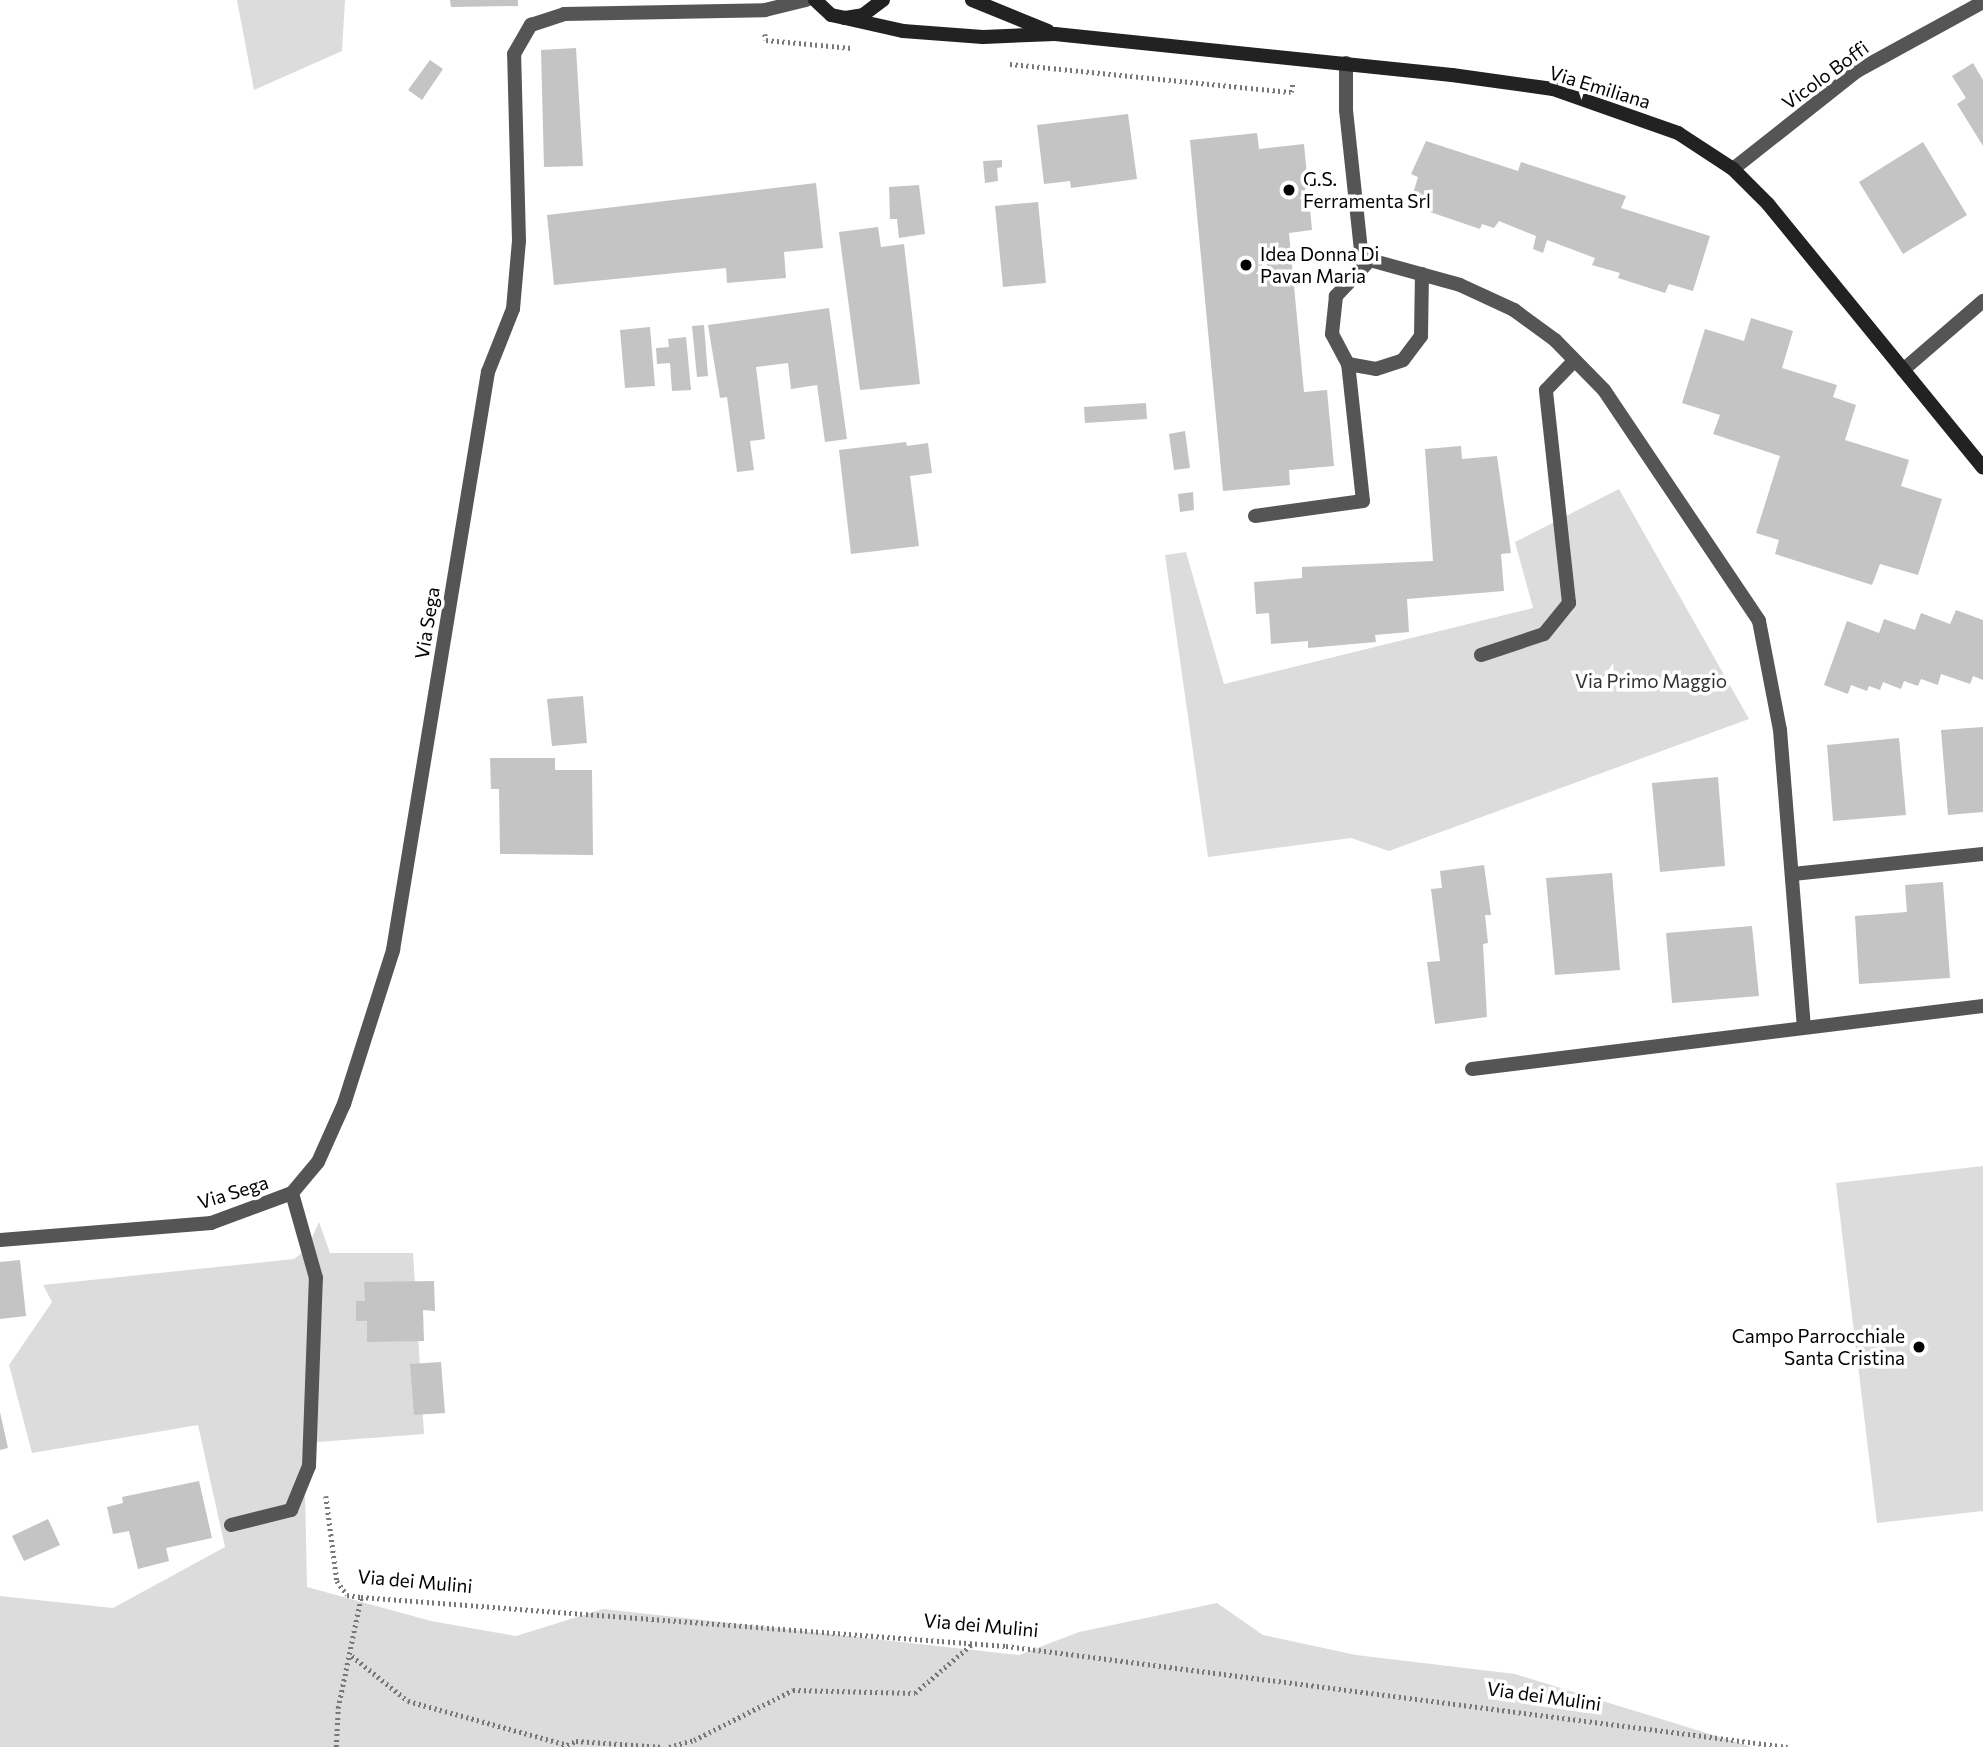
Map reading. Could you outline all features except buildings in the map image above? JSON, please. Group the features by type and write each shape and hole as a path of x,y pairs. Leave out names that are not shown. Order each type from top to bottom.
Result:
{"main road":[{"name":"Via Emiliana","path":"815,0 831,15 903,32 983,37 1055,34 1346,63 1553,89 1678,133 1733,169 1768,204 1983,468"},
{"path":"845,18 863,15 883,0"},
{"name":"Via Emiliana","path":"972,0 1055,34"}],"street":[{"name":"Via Sega","path":"0,1240 211,1223 292,1193 318,1162 344,1104 393,950 488,372 513,310 519,241 514,54 531,24 564,15 765,10 806,0"},
{"name":"Vicolo Boffi","path":"1733,169 1857,71 1983,2"},
{"path":"1346,63 1353,188 1361,251 1370,260 1460,285 1514,310 1555,340 1573,362 1604,390 1759,621 1780,730 1804,1027"},
{"path":"1255,516 1363,501 1348,364 1332,334 1336,296 1370,260"},
{"path":"1348,364 1376,369 1403,360 1421,336 1422,274"},
{"path":"1903,370 1983,301"},
{"path":"1481,655 1544,634 1569,603 1546,390 1573,362"},
{"path":"1793,874 1983,854"},
{"path":"1472,1069 1983,1006"},
{"path":"231,1525 292,1510 309,1466 317,1279 292,1193"}],"path":[{"name":"Via dei Mulini","path":"324,1486 337,1581 347,1595 361,1598 973,1643 1270,1677 1788,1747"},
{"path":"336,1747 338,1708 352,1656 361,1598"},
{"path":"669,1747 694,1740 793,1690 915,1693 973,1643"},
{"path":"352,1656 408,1701 563,1745 663,1747"}],"green space":[{"path":"237,0 345,0 342,51 254,90"},
{"name":"Via Primo Maggio","path":"1619,489 1749,719 1389,851 1351,838 1208,857 1165,555 1186,552 1224,684 1533,608 1515,542"},
{"name":"Campo Parrocchiale Santa Cristina","path":"1983,1166 1983,1511 1877,1523 1836,1183"},
{"path":"319,1222 330,1253 413,1253 424,1434 304,1443 307,1587 431,1621 516,1636 603,1609 1019,1655 1079,1632 1217,1603 1263,1635 1356,1655 1515,1674 1752,1747 0,1747 0,1596 113,1608 225,1547 198,1425 32,1453 9,1365 52,1302 43,1285 294,1259 307,1249"}],"place":[{"name":"G.S. Ferramenta Srl","path":"1289,190"},
{"name":"Idea Donna Di Pavan Maria","path":"1246,265"},
{"name":"Campo Parrocchiale Santa Cristina","path":"1919,1347"}]}
